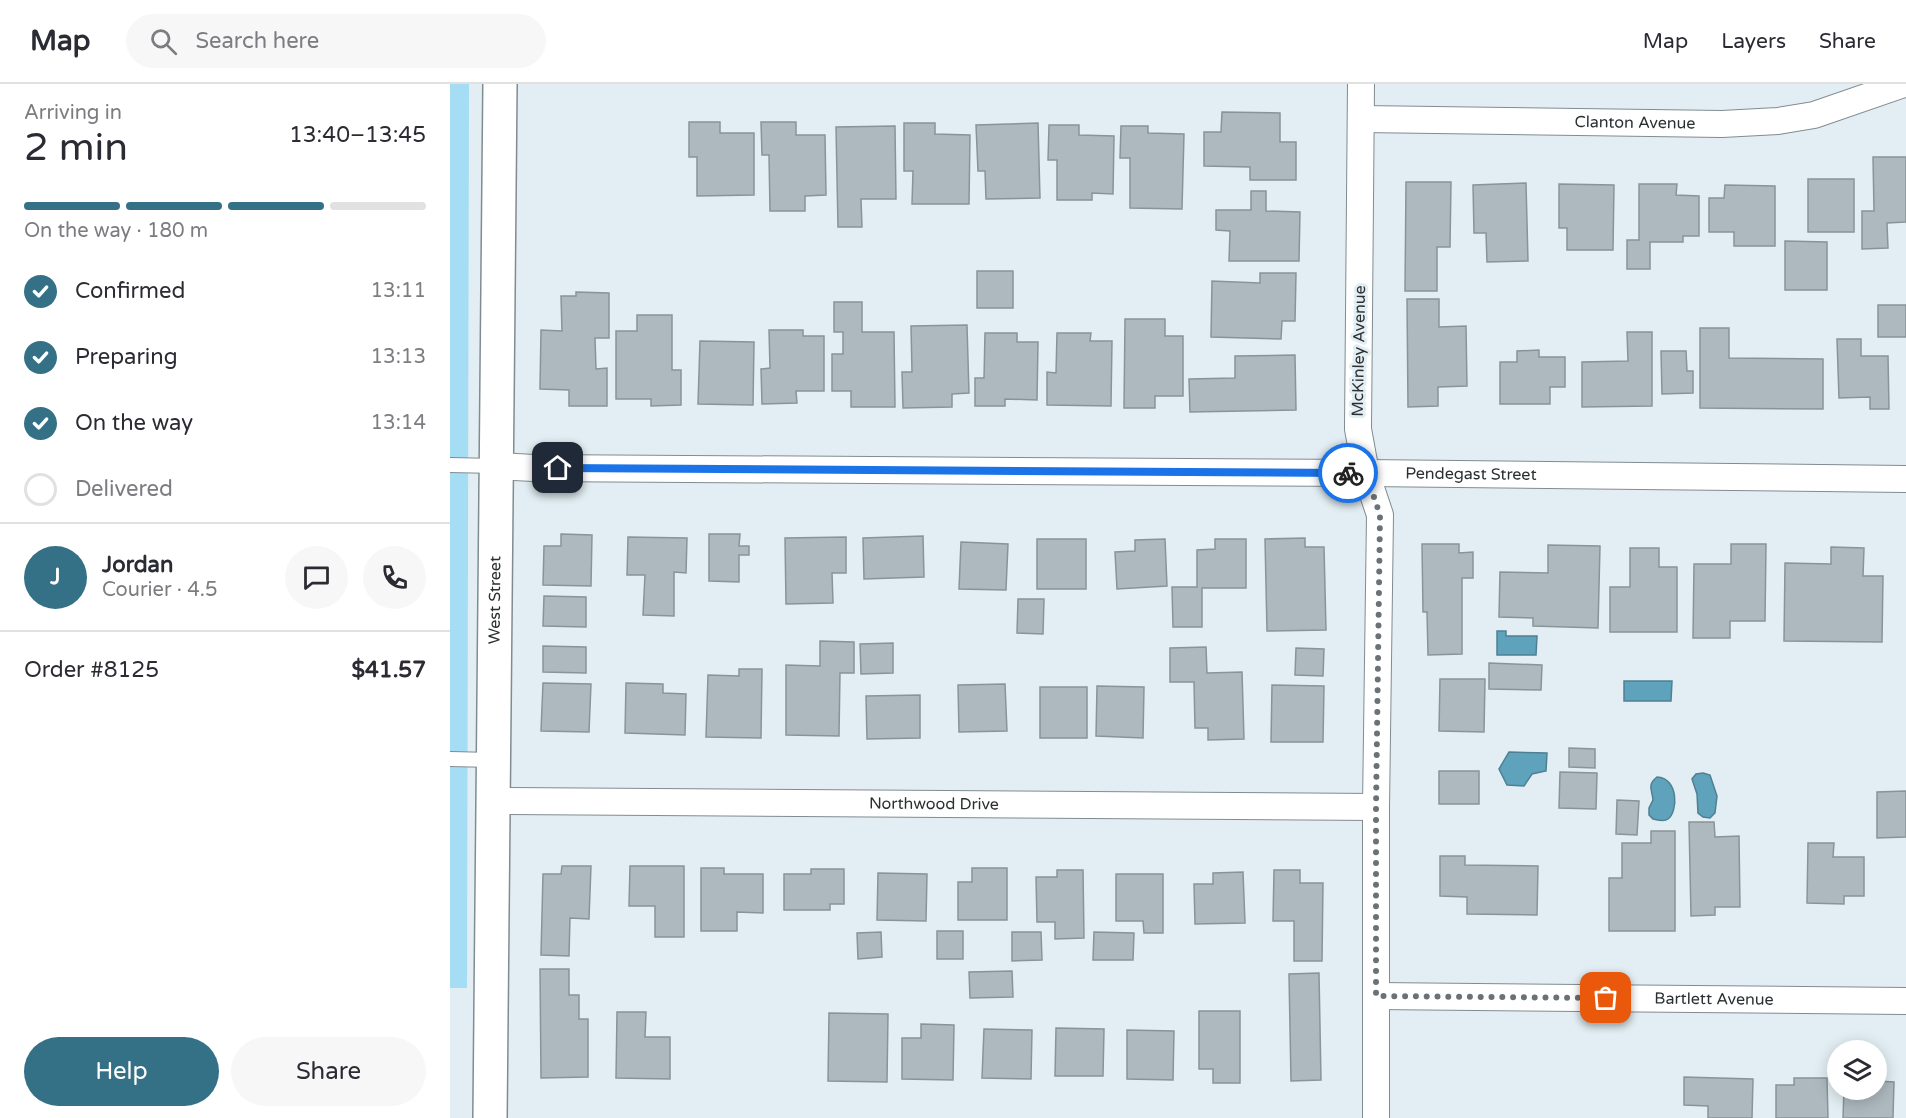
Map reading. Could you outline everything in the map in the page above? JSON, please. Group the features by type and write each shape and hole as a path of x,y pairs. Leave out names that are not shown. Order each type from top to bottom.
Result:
{"main road":[{"name":"West Street","path":"490,1118 500,84"}],"street":[{"name":"McKinley Avenue","path":"1361,84 1358,429 1366,473 1380,515 1376,807 1376,1118"},
{"name":"Clanton Avenue","path":"1362,119 1722,124 1778,121 1814,115 1904,84"},
{"name":"Pendegast Street","path":"496,466 1906,479"},
{"name":"Northwood Drive","path":"493,801 1376,807"},
{"name":"Bartlett Avenue","path":"1376,996 1906,1000"}],"lane":[{"path":"450,465 496,466"},
{"path":"450,759 493,760"}],"shaded area":[{"path":"450,84 469,84 467,988 450,988"},
{"path":"1497,631 1506,631 1506,636 1537,636 1536,655 1497,655"},
{"path":"1624,681 1672,681 1671,701 1624,701"},
{"path":"1509,752 1547,753 1546,771 1532,774 1524,786 1507,785 1499,769"},
{"path":"1696,774 1710,775 1717,796 1715,813 1710,818 1698,813 1697,794 1692,779"},
{"path":"1657,777 1664,779 1673,789 1674,810 1665,820 1653,819 1649,815 1649,808 1653,800 1651,785"}],"building":[{"path":"1222,112 1280,113 1280,142 1296,142 1296,180 1250,180 1250,167 1204,166 1204,132 1221,132"},
{"path":"689,122 720,122 720,133 754,133 754,195 697,196 697,157 689,157"},
{"path":"761,122 796,122 796,135 825,135 826,195 805,196 805,211 770,211 769,155 762,155"},
{"path":"904,123 935,123 935,134 970,135 969,204 912,204 913,171 904,171"},
{"path":"1038,123 1040,198 986,199 985,171 978,171 976,125"},
{"path":"1049,125 1079,125 1079,135 1114,136 1113,194 1092,193 1092,200 1057,200 1057,160 1048,160"},
{"path":"895,126 896,199 861,199 862,227 838,227 836,127"},
{"path":"1121,126 1148,126 1148,133 1184,134 1182,209 1130,208 1130,158 1120,158"},
{"path":"1873,157 1906,157 1906,222 1887,223 1888,248 1862,249 1862,211 1874,211"},
{"path":"1808,179 1854,179 1854,232 1808,232"},
{"path":"1406,182 1451,182 1450,247 1437,247 1437,291 1405,291"},
{"path":"1526,183 1528,261 1487,262 1486,233 1474,233 1473,185"},
{"path":"1559,184 1614,185 1613,250 1567,250 1567,228 1559,228"},
{"path":"1639,184 1677,184 1676,195 1699,196 1699,236 1683,236 1683,242 1650,242 1650,269 1627,269 1627,240 1639,240"},
{"path":"1725,185 1775,186 1775,246 1734,246 1734,232 1709,232 1709,198 1724,198"},
{"path":"1251,191 1266,191 1266,211 1300,212 1299,261 1229,261 1230,231 1216,230 1216,210 1251,210"},
{"path":"1785,241 1827,242 1827,290 1785,290"},
{"path":"977,271 1013,271 1013,308 977,308"},
{"path":"1260,273 1296,273 1295,321 1282,321 1281,339 1211,337 1212,281 1260,283"},
{"path":"576,292 609,293 609,338 595,338 596,369 607,368 607,406 569,406 569,390 540,389 541,330 562,331 561,296 576,296"},
{"path":"1407,299 1439,299 1439,327 1466,326 1467,386 1438,387 1438,406 1408,407"},
{"path":"834,302 862,302 862,332 894,332 895,407 851,407 851,391 832,391 832,354 843,354 843,332 834,332"},
{"path":"1878,305 1906,305 1906,337 1878,337"},
{"path":"637,315 672,315 672,370 681,370 681,405 651,406 651,399 616,399 616,331 637,331"},
{"path":"1125,319 1165,319 1165,336 1183,336 1183,396 1155,396 1155,408 1124,408"},
{"path":"967,325 969,393 952,394 952,407 903,408 902,372 912,372 911,326"},
{"path":"1700,328 1729,328 1729,358 1823,359 1823,409 1700,408"},
{"path":"769,330 803,330 803,336 824,336 824,391 796,391 797,403 762,404 761,369 770,368"},
{"path":"1627,332 1652,332 1652,406 1582,407 1582,362 1628,361"},
{"path":"985,333 1017,333 1017,342 1038,342 1037,400 1005,399 1005,406 975,406 975,378 984,378"},
{"path":"1057,333 1091,333 1090,341 1112,341 1111,406 1047,405 1047,372 1056,373"},
{"path":"1837,339 1861,339 1861,356 1888,356 1889,409 1870,409 1870,397 1839,398"},
{"path":"700,341 754,342 753,405 698,404"},
{"path":"1539,350 1539,357 1565,357 1565,387 1550,387 1550,404 1500,404 1500,362 1517,362 1517,351"},
{"path":"1661,351 1686,351 1687,371 1693,371 1693,393 1662,394"},
{"path":"1295,355 1296,410 1190,412 1189,379 1235,378 1235,356"},
{"path":"561,534 592,535 591,586 543,585 544,546 561,546"},
{"path":"709,534 740,534 739,546 749,546 749,555 739,555 739,582 709,581"},
{"path":"923,536 924,577 864,579 863,538"},
{"path":"628,537 687,538 686,573 674,572 674,616 643,615 645,575 627,575"},
{"path":"846,537 846,573 832,573 833,603 786,604 785,538"},
{"path":"1305,538 1305,547 1324,547 1326,630 1267,631 1265,539"},
{"path":"1037,539 1086,539 1086,589 1037,589"},
{"path":"1165,539 1167,586 1117,589 1115,552 1135,551 1135,540"},
{"path":"1215,539 1246,539 1246,588 1202,588 1202,627 1173,627 1172,587 1197,587 1197,550 1215,549"},
{"path":"961,542 1008,544 1006,590 959,589"},
{"path":"1422,544 1459,544 1459,553 1473,552 1473,578 1462,578 1462,654 1428,655 1427,612 1423,612"},
{"path":"1731,544 1766,544 1765,621 1730,621 1730,638 1693,638 1694,564 1731,564"},
{"path":"1548,545 1600,546 1598,628 1533,626 1533,618 1499,617 1500,572 1548,573"},
{"path":"1831,547 1864,548 1863,576 1883,576 1882,642 1784,641 1785,563 1831,564"},
{"path":"1630,548 1659,548 1659,567 1677,567 1677,632 1610,632 1610,587 1630,587"},
{"path":"544,596 586,597 586,627 543,626"},
{"path":"1018,599 1044,599 1043,634 1017,633"},
{"path":"820,641 854,642 854,673 840,673 839,736 786,735 786,665 820,666"},
{"path":"893,643 893,673 861,674 860,644"},
{"path":"543,646 586,647 586,673 543,672"},
{"path":"1206,647 1207,673 1242,672 1244,739 1208,740 1208,728 1195,728 1194,682 1170,682 1170,648"},
{"path":"1296,648 1324,649 1323,676 1295,675"},
{"path":"1489,663 1542,665 1541,690 1489,689"},
{"path":"739,669 762,669 761,738 706,737 708,675 739,676"},
{"path":"1440,679 1485,679 1484,732 1439,731"},
{"path":"543,683 591,684 589,732 541,731"},
{"path":"626,683 663,684 663,693 686,694 685,735 625,733"},
{"path":"1005,684 1007,731 959,732 958,685"},
{"path":"1272,685 1324,686 1323,742 1271,742"},
{"path":"1097,686 1144,687 1143,738 1096,736"},
{"path":"1040,687 1087,687 1087,738 1040,738"},
{"path":"920,695 920,738 867,739 866,696"},
{"path":"1569,748 1595,749 1595,768 1569,767"},
{"path":"1439,771 1479,771 1479,804 1439,804"},
{"path":"1560,772 1597,773 1596,809 1559,808"},
{"path":"1906,791 1906,837 1877,838 1877,792"},
{"path":"1617,800 1639,801 1637,835 1616,834"},
{"path":"1689,822 1714,822 1715,837 1739,836 1740,907 1715,907 1715,915 1691,916"},
{"path":"1651,831 1675,831 1675,931 1609,931 1609,878 1622,878 1622,843 1651,843"},
{"path":"1808,843 1834,843 1833,857 1864,857 1864,896 1844,896 1844,904 1807,903"},
{"path":"1440,856 1465,856 1465,865 1538,866 1537,915 1467,914 1467,897 1440,896"},
{"path":"562,866 591,866 589,919 570,918 569,956 541,955 543,874 561,874"},
{"path":"630,866 684,866 684,937 655,937 655,906 629,906"},
{"path":"701,868 724,868 724,874 763,874 763,913 737,912 737,931 701,931"},
{"path":"972,868 1007,868 1007,920 958,920 958,882 972,882"},
{"path":"811,869 844,869 844,904 830,904 830,910 784,910 784,874 811,874"},
{"path":"1057,870 1083,870 1084,938 1055,939 1055,922 1037,922 1036,877 1057,877"},
{"path":"1274,870 1300,870 1300,883 1323,883 1322,961 1294,961 1294,921 1273,921"},
{"path":"1243,872 1245,923 1195,924 1194,884 1213,884 1213,873"},
{"path":"878,873 927,874 926,921 877,920"},
{"path":"1116,874 1163,874 1163,933 1144,933 1143,921 1116,921"},
{"path":"937,931 963,931 963,959 937,959"},
{"path":"881,932 882,957 858,959 857,933"},
{"path":"1012,932 1041,932 1042,960 1012,961"},
{"path":"1094,932 1134,933 1133,960 1093,960"},
{"path":"540,969 569,969 569,995 579,995 579,1019 588,1019 588,1077 541,1078"},
{"path":"1012,971 1013,997 970,998 969,972"},
{"path":"1319,973 1321,1080 1291,1081 1289,974"},
{"path":"1199,1011 1240,1011 1240,1083 1213,1083 1213,1069 1199,1069"},
{"path":"617,1012 646,1012 645,1037 670,1037 670,1079 616,1078"},
{"path":"829,1013 888,1014 887,1082 828,1081"},
{"path":"921,1024 954,1025 953,1080 902,1079 902,1038 921,1038"},
{"path":"1056,1028 1104,1029 1103,1076 1055,1076"},
{"path":"984,1029 1032,1030 1031,1079 982,1078"},
{"path":"1127,1030 1174,1031 1173,1080 1127,1079"},
{"path":"1684,1077 1753,1079 1752,1118 1708,1118 1708,1106 1684,1105"},
{"path":"1794,1078 1827,1078 1828,1118 1776,1118 1776,1085 1794,1085"},
{"path":"1887,1082 1894,1082 1893,1118 1843,1118 1844,1100 1887,1100"}],"way so far":[{"path":"1348,473 1366,473 1380,515 1376,996 1606,998"}],"route":[{"path":"558,468 1348,473"}]}
